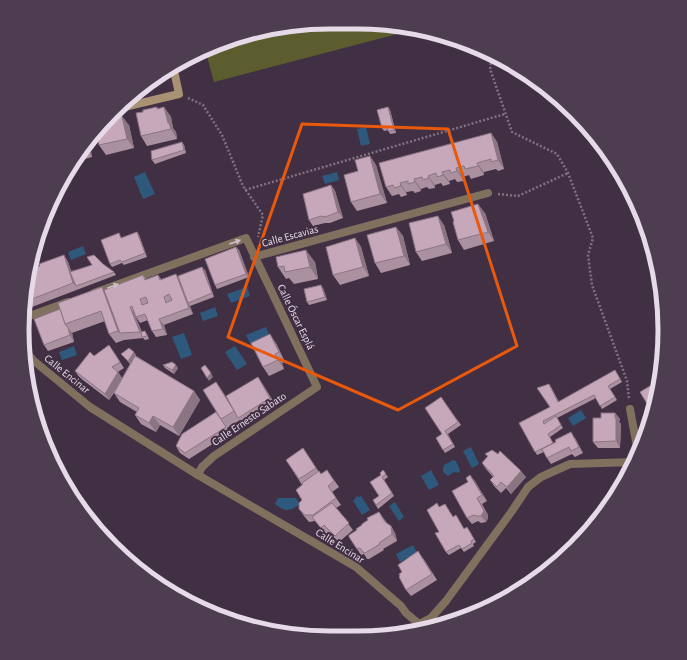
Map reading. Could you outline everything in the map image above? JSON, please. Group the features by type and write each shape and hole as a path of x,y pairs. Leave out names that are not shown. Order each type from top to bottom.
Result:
{"street":[{"path":"130,106 178,94 174,72"},
{"name":"Calle Escavias","path":"30,316 246,238 254,257 488,192"},
{"name":"Calle Óscar Esplá","path":"254,257 317,387"},
{"name":"Calle Encinar","path":"31,357 90,407 198,475 356,567 401,606 406,613 419,624 431,618 446,601 512,511 528,486 541,477 570,464 627,462"},
{"name":"Calle Ernesto Sabato","path":"198,475 202,467 214,456 317,387"},
{"path":"630,409 636,442"}],"path":[{"path":"491,61 490,69 512,132 557,154 568,173 594,238 588,255 592,285 627,381 630,409"},
{"path":"178,94 203,104 222,135 245,190 263,215 254,257"},
{"path":"245,190 505,114"},
{"path":"488,192 518,196 568,173"}],"highlighted area":[{"path":"302,124 448,129 517,346 398,410 228,337"}],"shaded area":[{"path":"330,29 377,30 402,33 214,82 207,56 252,39 291,32"}],"water":[{"path":"366,127 370,144 361,146 357,129"},
{"path":"145,172 155,194 143,199 134,177"},
{"path":"337,172 339,180 325,184 322,176"},
{"path":"83,246 86,254 71,260 68,252"},
{"path":"247,287 250,296 231,303 227,294"},
{"path":"215,307 218,316 203,321 200,313"},
{"path":"266,327 270,337 251,345 246,335"},
{"path":"184,333 192,355 181,359 172,337"},
{"path":"74,346 77,355 62,360 59,352"},
{"path":"235,346 247,364 237,370 225,352"},
{"path":"581,410 586,418 573,426 568,418"},
{"path":"471,447 479,464 472,468 463,451"},
{"path":"453,460 456,461 460,470 459,473 454,472 448,476 443,472 443,468 444,465"},
{"path":"431,470 439,485 429,490 421,476"},
{"path":"357,496 361,496 370,510 362,515 353,501"},
{"path":"279,498 296,498 300,504 290,510 284,510 275,504"},
{"path":"395,502 404,517 399,521 389,506"},
{"path":"413,545 417,553 400,562 396,554"}],"building":[{"path":"157,107 157,109 164,107 171,129 141,136 136,113"},
{"path":"388,107 394,130 388,131 387,127 382,128 377,110"},
{"path":"122,116 127,139 99,145 98,139 117,118"},
{"path":"491,133 498,160 491,162 491,159 477,163 478,166 465,169 464,166 456,168 457,171 451,173 450,170 442,172 443,175 437,177 436,173 423,180 422,177 414,179 415,182 408,184 408,181 400,183 401,186 394,188 393,185 386,187 379,163"},
{"path":"182,142 184,150 152,160 151,151"},
{"path":"370,156 380,194 351,202 344,175 358,171 355,160"},
{"path":"331,185 338,212 325,217 321,216 309,220 303,194"},
{"path":"478,204 488,232 458,240 451,212"},
{"path":"438,216 446,244 416,252 409,223"},
{"path":"396,227 404,256 375,263 367,235"},
{"path":"137,232 145,253 122,262 120,260 110,264 101,240 119,233 121,238"},
{"path":"355,238 363,267 333,275 326,247"},
{"path":"236,247 246,274 215,285 205,259"},
{"path":"306,250 310,267 285,272 284,266 278,267 276,257"},
{"path":"64,255 73,283 31,299 36,268 40,266 39,264"},
{"path":"94,255 114,272 76,286 70,272 92,265 87,257"},
{"path":"202,267 212,293 188,303 178,276"},
{"path":"176,274 189,308 159,319 163,329 152,331 145,314 136,317 132,306 130,307 140,332 120,333 104,290 143,275 145,280 158,275 160,280","holes":["169,294 172,300 166,303 164,297","146,297 148,303 142,305 140,299"]},
{"path":"321,285 325,297 307,302 304,289"},
{"path":"102,287 118,331 109,334 101,311 65,324 58,303"},
{"path":"60,309 70,335 44,345 34,319"},
{"path":"145,331 147,336 142,337 141,332"},
{"path":"270,334 279,352 275,354 278,360 263,367 251,343"},
{"path":"109,345 120,362 112,367 118,372 105,394 75,371 90,352 94,356"},
{"path":"129,348 134,352 128,361 121,354"},
{"path":"135,356 194,391 173,427 153,416 149,423 135,415 139,408 114,393"},
{"path":"172,362 176,365 172,370 163,365"},
{"path":"205,365 211,373 207,378 201,368"},
{"path":"615,370 620,379 608,386 615,397 600,406 594,395 543,421 544,424 556,416 561,425 548,434 553,443 535,452 519,423 550,407 537,388 549,384 558,402"},
{"path":"258,377 270,398 238,418 226,396"},
{"path":"216,382 234,411 221,419 203,390"},
{"path":"653,384 648,406 640,392"},
{"path":"441,397 458,422 445,431 453,444 443,450 436,438 442,434 425,408"},
{"path":"216,412 226,427 185,453 176,446 182,434"},
{"path":"601,413 615,413 616,441 593,442 593,418 601,418"},
{"path":"571,432 579,447 571,451 569,447 547,458 542,449"},
{"path":"303,448 316,468 299,479 286,460"},
{"path":"492,450 498,454 500,451 521,471 507,487 501,482 497,487 490,480 494,476 482,463 488,456 485,454"},
{"path":"327,470 334,481 328,486 336,498 313,515 305,515 299,509 299,503 302,500 296,490 303,484 302,483 319,471 321,474"},
{"path":"383,470 386,474 382,477 392,493 376,505 373,500 379,496 370,482 381,475 380,473"},
{"path":"470,475 482,495 477,498 484,511 481,516 474,515 467,518 452,491 468,482 466,478"},
{"path":"332,503 349,523 335,536 324,525 321,528 312,517"},
{"path":"437,503 439,507 445,504 453,517 456,515 464,529 467,527 474,539 471,541 472,543 462,549 459,545 446,552 435,533 439,532 427,510"},
{"path":"379,512 385,522 391,526 392,534 379,543 380,544 365,553 360,548 357,549 349,535 368,520 367,518"},
{"path":"418,551 432,574 406,590 399,577 399,574 402,572 398,565"}]}
